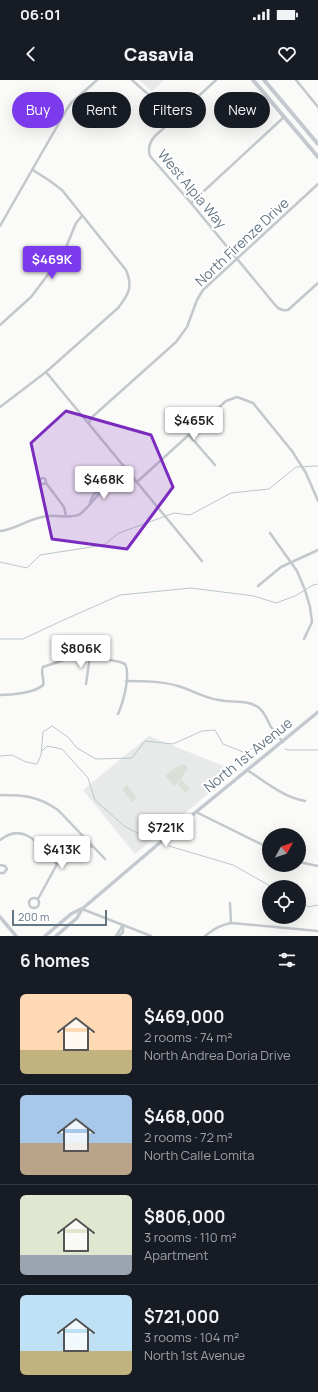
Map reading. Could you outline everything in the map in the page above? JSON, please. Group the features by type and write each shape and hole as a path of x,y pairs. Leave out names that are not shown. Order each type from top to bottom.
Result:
{"main road":[{"path":"253,80 318,157"},
{"path":"264,80 318,144"},
{"name":"North 1st Avenue","path":"45,936 71,914 82,909 195,812 318,712"},
{"name":"North 1st Avenue","path":"56,936 77,918 82,909"},
{"path":"0,917 16,936"}],"street":[{"path":"0,226 71,103 97,80"},
{"path":"132,80 146,92"},
{"path":"203,92 216,80"},
{"path":"296,80 318,107"},
{"path":"191,202 284,117"},
{"name":"West Alpia Way","path":"164,128 149,144 148,150 150,156 191,202 276,306 284,311 288,310 318,283"},
{"path":"0,407 46,372 118,308 126,297 130,286 126,270 62,190 33,170"},
{"name":"North Firenze Drive","path":"89,423 91,418 176,342 187,327 197,300 204,290 318,184"},
{"path":"0,325 31,297 50,272 66,245 76,223 82,216"},
{"path":"46,372 202,561"},
{"path":"137,482 226,401 237,397 253,403 298,459 306,473 318,501"},
{"path":"190,435 215,465"},
{"path":"0,531 17,527 26,521 36,518 79,515 89,504 94,494 128,471"},
{"path":"46,483 64,507 66,516"},
{"path":"270,533 291,562 302,584 310,607 312,622 304,639"},
{"path":"258,586 281,567 318,550"},
{"path":"86,684 90,656"},
{"path":"0,695 15,695 40,688 44,686 42,667 74,657 90,656 126,663 126,681 123,703 118,714"},
{"path":"126,681 144,681 170,684 186,688 211,698 254,704 262,710 283,742"},
{"path":"247,770 284,794 292,798 305,801"},
{"path":"0,795 22,795 39,798 50,804 58,810 105,860"},
{"path":"195,812 262,845"},
{"path":"0,840 14,832 23,833 34,839 57,864"},
{"path":"38,899 30,899 29,902 31,907 38,907 38,899 57,864 66,857 92,846"},
{"path":"306,863 318,866"},
{"path":"0,865 5,866 6,869 4,873 0,873"},
{"path":"230,903 231,923"},
{"path":"82,909 151,936"},
{"path":"205,936 220,925 231,923 318,931"},
{"path":"116,936 123,925"},
{"path":"119,936 123,932 123,925"},
{"path":"140,936 141,932"}],"highlighted area":[{"path":"66,411 151,435 173,487 127,549 52,539 31,443"}],"shaded area":[{"path":"139,80 164,80 152,91"},
{"path":"149,736 236,771 135,854 83,790"},
{"path":"184,764 188,768 181,779 174,786 165,776 175,768"},
{"path":"182,780 190,789 185,793 178,784"},
{"path":"127,785 137,798 132,802 122,789"}],"waterway":[{"path":"0,562 27,568 40,555 104,545 119,533 174,513 190,515 231,493 269,489 296,467 318,466"},
{"path":"0,639 23,639 120,595 191,588 254,596 276,603 295,596 313,585 318,584"},
{"path":"0,756 12,755 26,762 37,764 41,755 43,732 52,726 68,737 77,748 96,759 132,758 145,741 173,744 202,731 215,730 223,744 243,752 270,743 272,744"},
{"path":"42,751 47,746 62,749 88,778 95,800 124,826 152,839"},
{"path":"285,749 318,750"},
{"path":"169,846 233,865 262,881"},
{"path":"306,905 308,907 318,905"}]}
